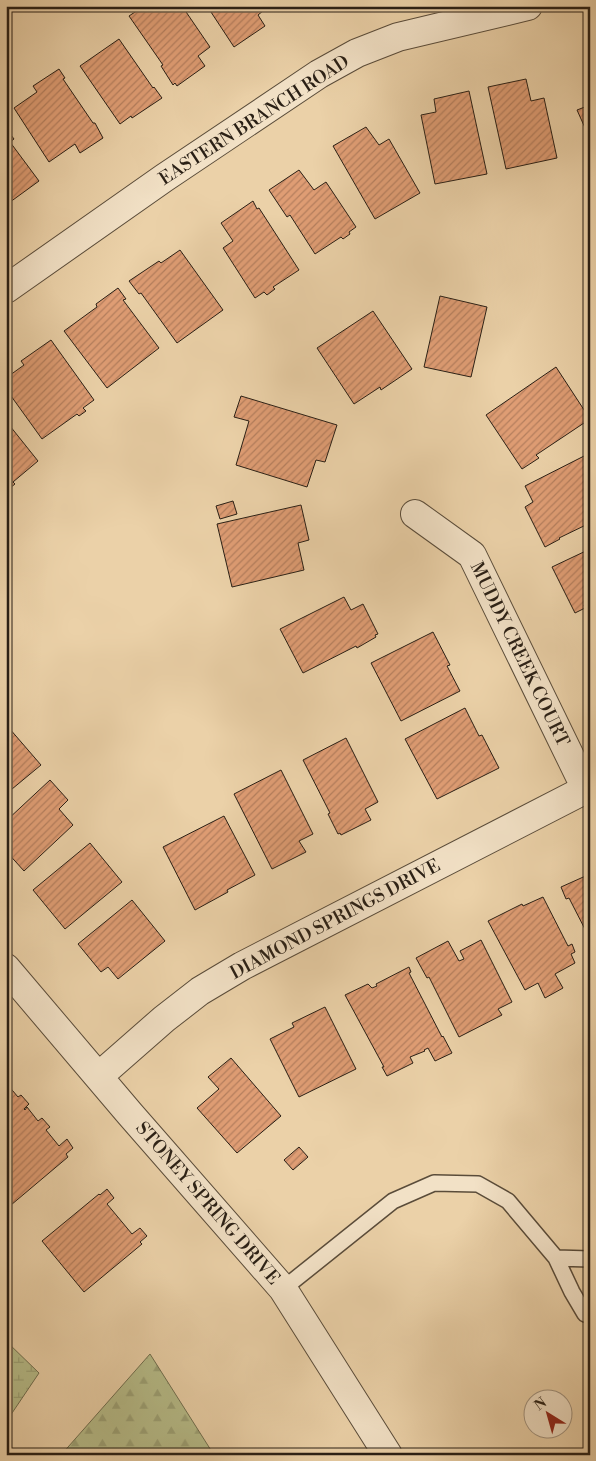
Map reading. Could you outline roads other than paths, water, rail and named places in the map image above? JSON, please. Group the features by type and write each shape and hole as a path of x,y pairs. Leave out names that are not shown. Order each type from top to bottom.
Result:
{"street":[{"name":"EASTERN BRANCH ROAD","path":"6,289 164,178 319,74 357,53 398,37 528,6"},
{"name":"MUDDY CREEK COURT","path":"415,514 472,555 588,788"},
{"name":"DIAMOND SPRINGS DRIVE","path":"98,1076 164,1018 200,991 242,966 588,788"},
{"name":"STONEY SPRING DRIVE","path":"6,968 130,1114 284,1289 388,1455"}],"lane":[{"path":"284,1289 393,1201 434,1183 478,1184 508,1201 556,1258 585,1314"},
{"path":"556,1258 590,1258"}]}
